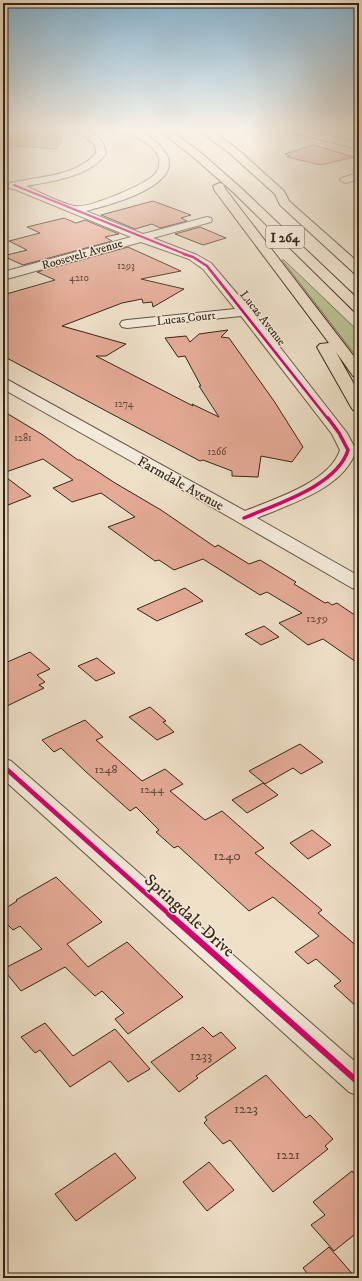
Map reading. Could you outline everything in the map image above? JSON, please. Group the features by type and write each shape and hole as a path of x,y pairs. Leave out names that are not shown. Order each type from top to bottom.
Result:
{"highway":[{"path":"220,188 359,373"},
{"name":"I 264","path":"235,188 359,308"},
{"name":"I 264","path":"274,188 280,193 284,203 359,270"},
{"path":"280,193 298,201 318,218"},
{"path":"321,323 320,338 359,406"}],"street":[{"name":"Lucas Avenue","path":"14,188 75,210 202,261 214,272 338,433 348,450 344,462 334,473 317,484 244,518"},
{"path":"75,210 106,203 142,188"},
{"name":"Roosevelt Avenue","path":"3,276 207,220"},
{"name":"Lucas Court","path":"127,324 245,312"},
{"name":"Farmdale Avenue","path":"3,383 359,584"},
{"name":"Springdale Drive","path":"3,766 359,1083"}],"green space":[{"path":"282,260 284,260 359,332 359,360"}],"building":[{"path":"153,201 191,215 181,218 187,221 160,228 152,224 135,229 101,215"},
{"path":"64,218 76,223 85,220 119,234 105,237 112,241 23,265 3,256 27,250 9,241 40,233 27,227"},
{"path":"200,227 226,238 203,245 175,234"},
{"path":"128,247 181,271 141,279 184,289 153,307 152,302 143,303 142,299 122,303 62,326 126,344 106,356 96,356 193,406 192,404 219,417 199,386 201,386 185,356 178,357 165,338 186,336 190,342 199,334 228,330 221,337 229,338 274,401 303,447 292,462 261,456 258,477 232,476 232,471 203,460 200,461 3,356 3,295 55,280 37,272"},
{"path":"3,411 43,435 78,460 161,510 215,547 218,545 249,564 260,560 296,582 294,584 325,603 328,602 332,605 337,603 359,618 359,664 323,639 308,645 279,623 302,613 267,592 260,595 203,559 174,570 159,560 155,561 108,527 135,517 101,493 72,502 53,488 73,480 43,459 3,473"},
{"path":"3,475 31,496 3,507"},
{"path":"185,588 203,601 157,621 137,609"},
{"path":"264,626 279,637 261,645 245,634"},
{"path":"30,652 50,669 37,675 45,682 39,685 44,688 3,708 3,664"},
{"path":"97,658 115,673 96,681 78,666"},
{"path":"150,707 166,721 163,722 174,732 157,740 129,717"},
{"path":"85,720 103,737 96,740 142,781 165,769 183,784 170,791 205,820 222,811 264,848 255,853 322,910 318,913 359,948 359,1009 334,986 341,981 316,959 308,964 295,952 319,936 273,897 249,911 178,846 174,848 156,832 159,830 136,807 130,811 61,748 54,752 42,740"},
{"path":"300,744 323,762 301,774 293,768 265,784 249,771"},
{"path":"263,783 278,795 247,813 232,800"},
{"path":"312,830 331,845 308,859 290,843"},
{"path":"56,877 102,922 67,944 88,967 127,942 183,997 128,1034 115,1019 124,1013 102,991 95,996 65,967 21,991 3,969 42,949 20,926 13,930 3,920 3,910 17,901 16,900"},
{"path":"45,1023 73,1056 115,1029 150,1069 128,1082 110,1061 70,1087 40,1050 35,1053 21,1037"},
{"path":"203,1027 213,1037 221,1032 236,1048 196,1076 198,1078 179,1092 151,1062"},
{"path":"266,1075 306,1118 310,1115 333,1139 325,1146 328,1149 273,1192 230,1140 223,1144 204,1123 207,1120 205,1117"},
{"path":"115,1153 136,1178 76,1221 55,1194"},
{"path":"209,1162 234,1190 207,1211 183,1182"},
{"path":"352,1171 359,1179 359,1231 334,1251 311,1225 325,1215 313,1202"},
{"path":"329,1247 356,1278 311,1278 303,1268"}],"cycle path":[{"path":"21,188 193,257 207,266 339,433 348,450 345,460 337,470 314,486 244,518"},
{"path":"3,766 359,1083"}]}
